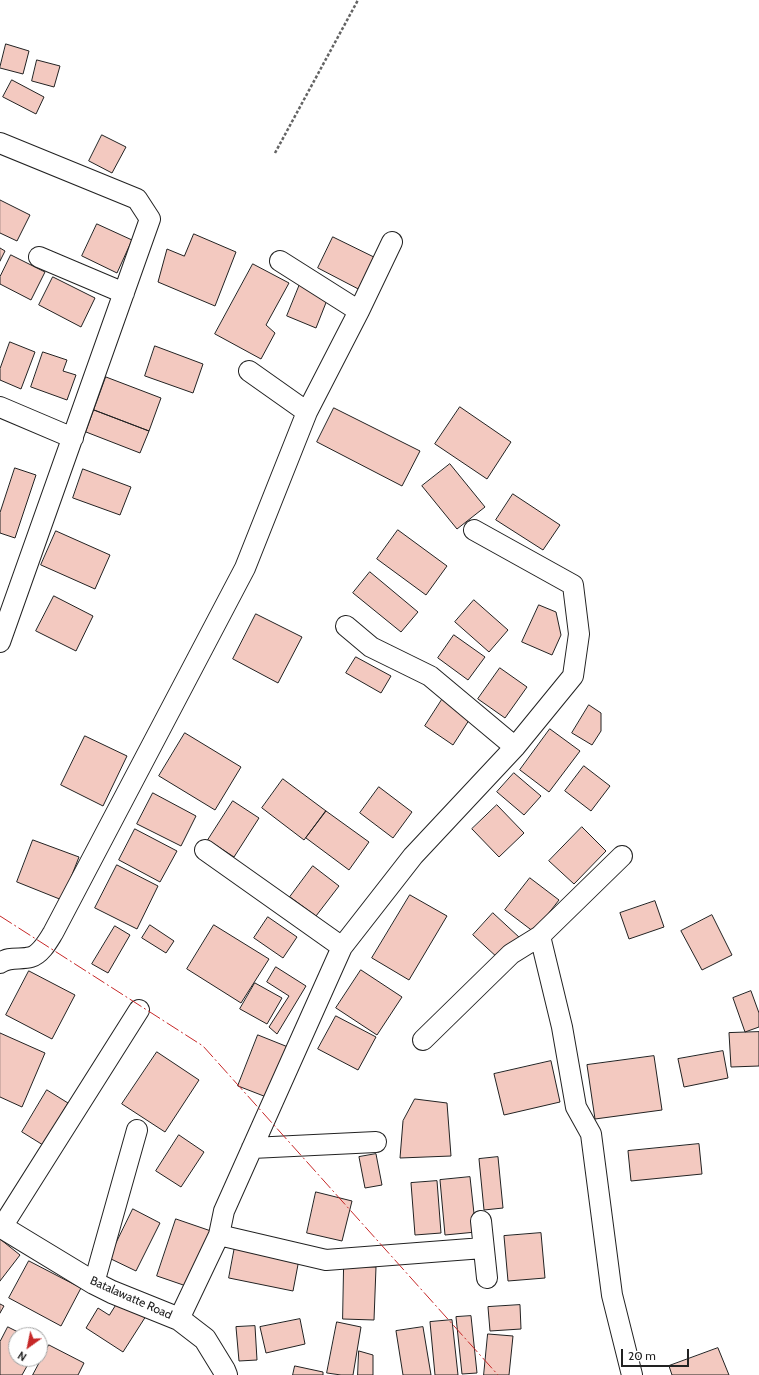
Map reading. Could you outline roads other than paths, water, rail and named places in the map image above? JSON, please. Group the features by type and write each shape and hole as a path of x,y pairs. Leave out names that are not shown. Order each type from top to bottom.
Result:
{"street":[{"path":"0,143 137,199 150,219 0,642"},
{"path":"0,963 4,960 32,957 40,951 53,933 246,568 307,412 359,311 392,242"},
{"path":"40,257 124,293"},
{"path":"280,261 359,311"},
{"path":"249,372 307,412"},
{"path":"0,407 72,438"},
{"path":"179,1319 219,1235 224,1211 342,947 413,856 515,747 574,676 579,634 573,585 474,530"},
{"path":"346,626 371,647 430,676 515,747"},
{"path":"205,850 342,947"},
{"path":"423,1040 511,954 540,936 622,856"},
{"path":"540,936 562,1027 576,1107 591,1134 612,1294 632,1375"},
{"path":"1,1226 139,1010"},
{"path":"94,1283 137,1130"},
{"path":"252,1148 376,1142"},
{"path":"481,1221 487,1278"},
{"name":"Batalawatte Road","path":"1,1226 94,1283 112,1292 179,1319 205,1339 226,1375"},
{"path":"219,1235 326,1260 483,1248"}]}
